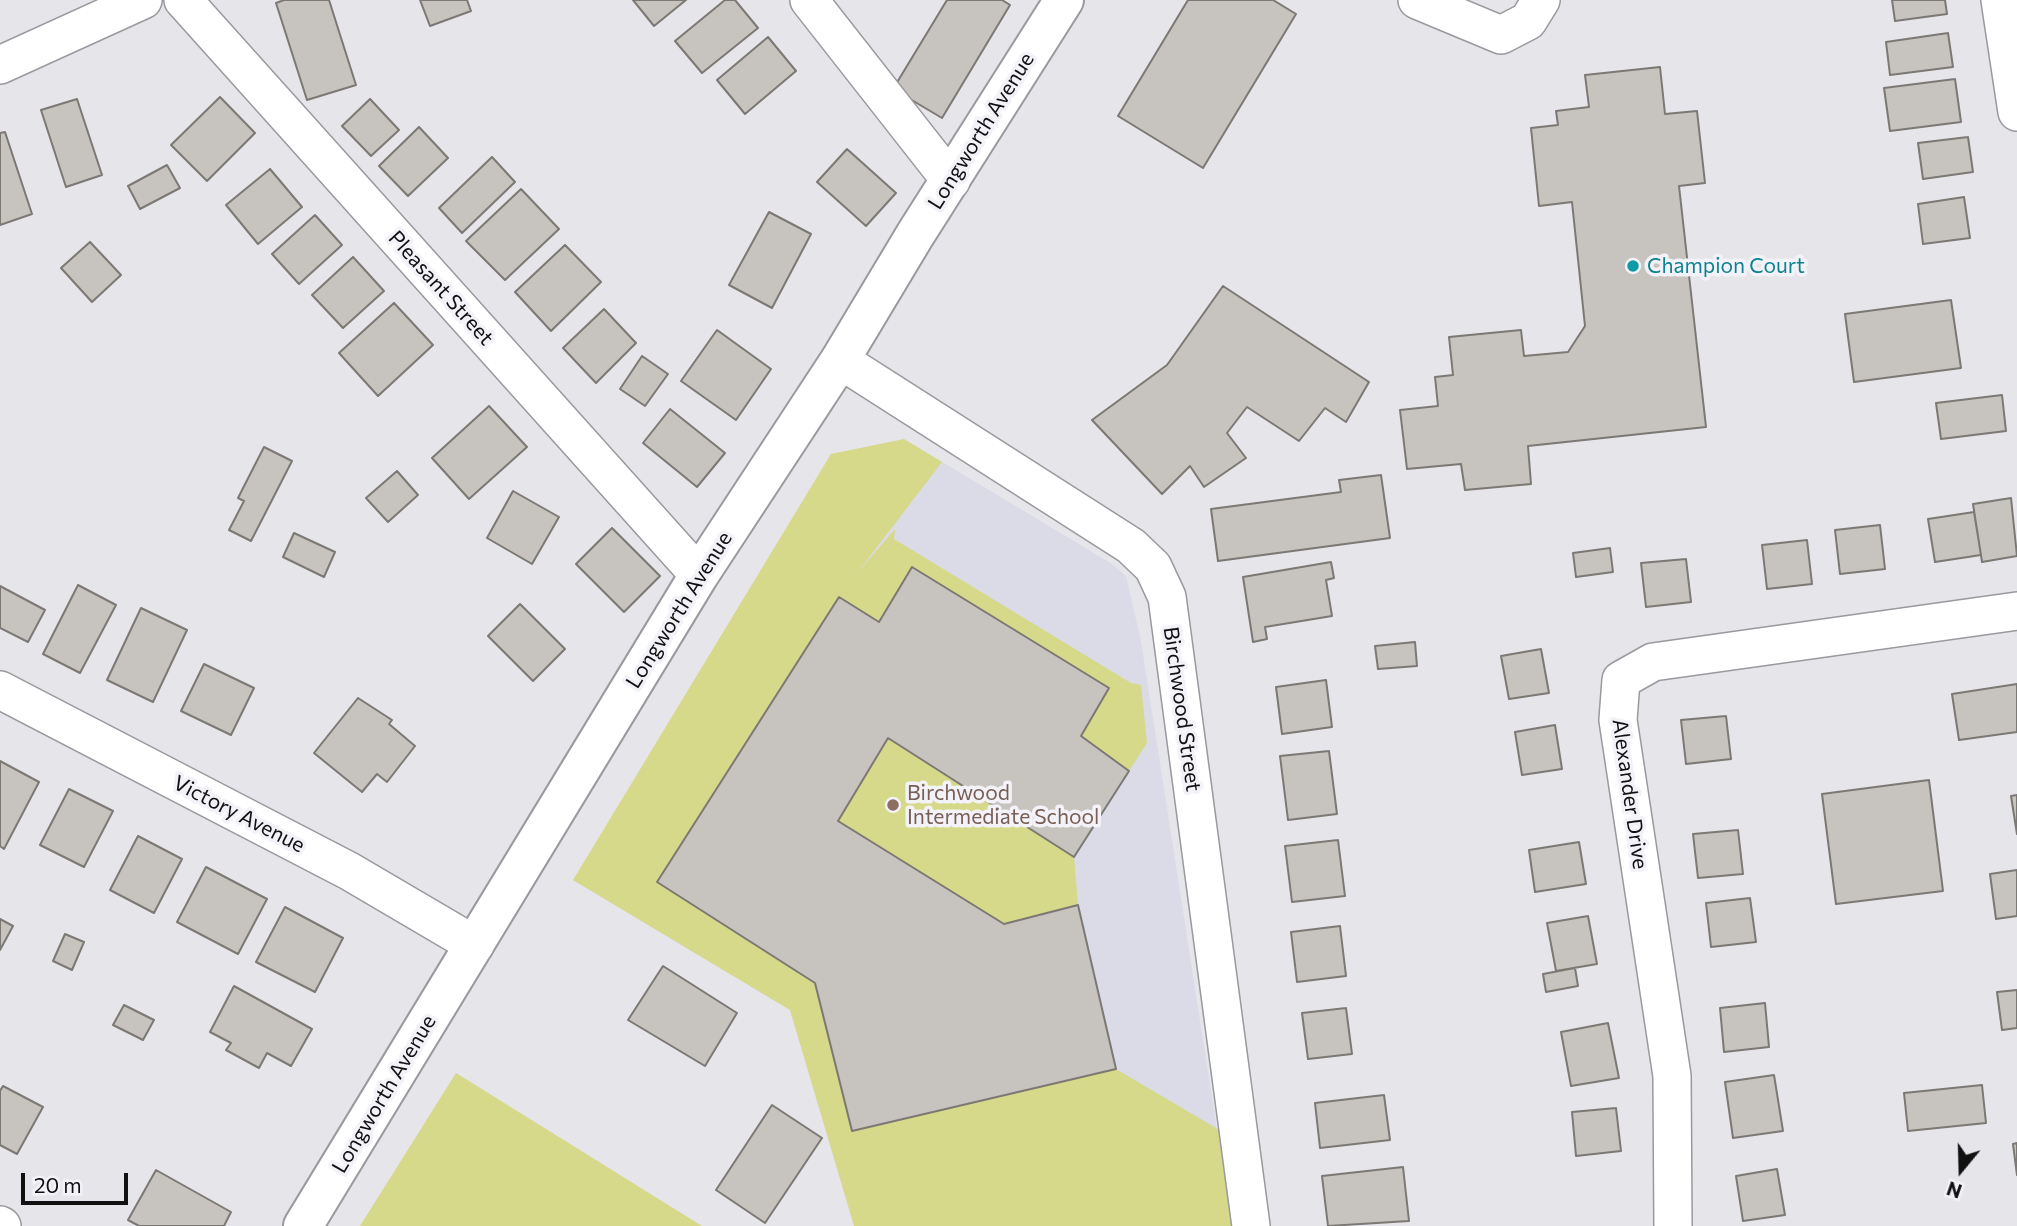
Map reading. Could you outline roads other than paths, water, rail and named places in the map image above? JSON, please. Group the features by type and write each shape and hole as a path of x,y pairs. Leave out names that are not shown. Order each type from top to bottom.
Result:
{"main road":[{"name":"Longworth Avenue","path":"303,1226 699,575 840,360 1064,0"}],"street":[{"path":"0,65 143,0"},
{"name":"Pleasant Street","path":"183,0 699,575"},
{"path":"809,0 951,181"},
{"path":"1417,0 1501,35 1528,21 1541,0"},
{"path":"2000,0 2017,112"},
{"name":"Birchwood Street","path":"840,360 1131,546 1153,567 1167,597 1251,1226"},
{"name":"Alexander Drive","path":"1673,1226 1672,1076 1618,720 1621,680 1653,663 2017,611"},
{"name":"Victory Avenue","path":"0,690 349,871 475,945"}],"place":[{"name":"Champion Court","path":"1633,266"},
{"name":"Birchwood Intermediate School","path":"893,805"}]}
